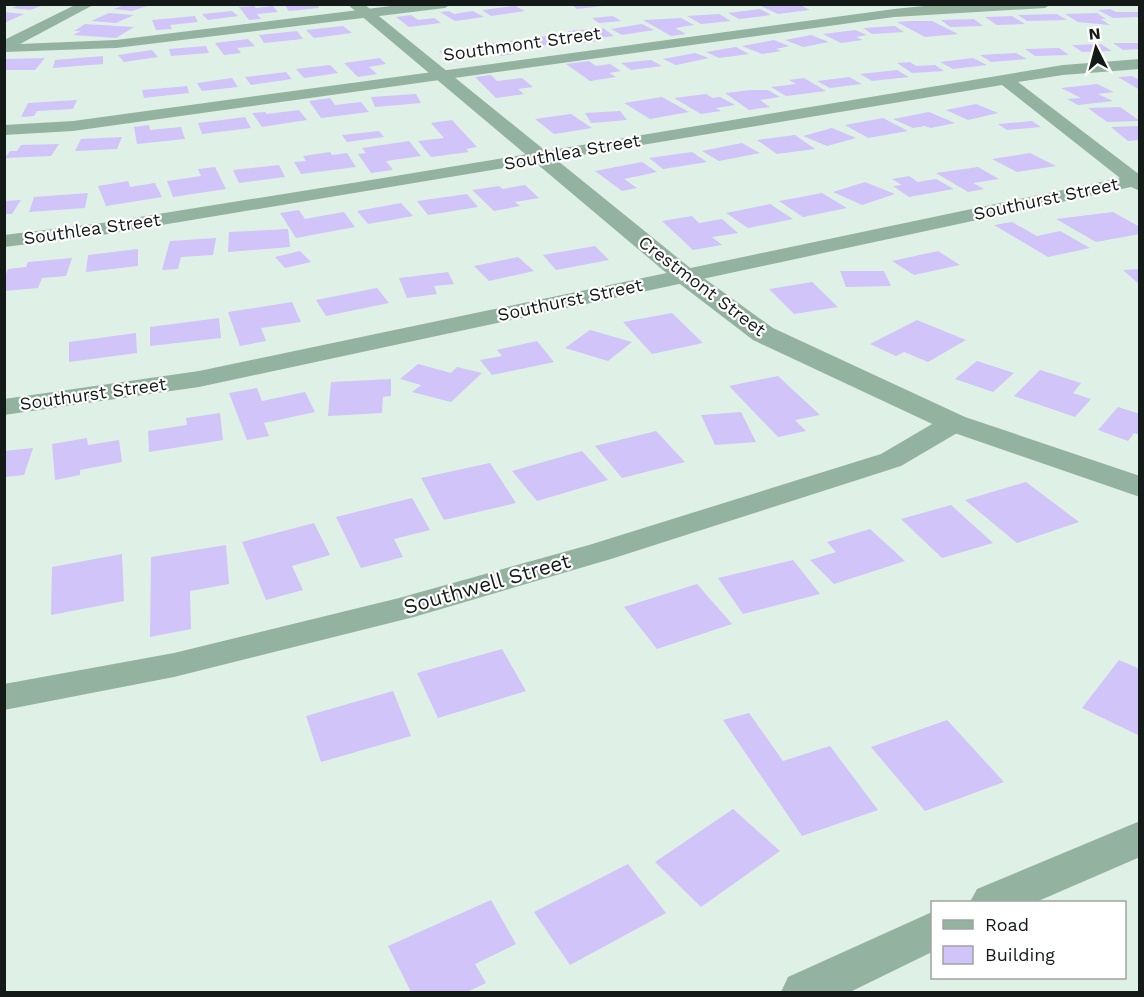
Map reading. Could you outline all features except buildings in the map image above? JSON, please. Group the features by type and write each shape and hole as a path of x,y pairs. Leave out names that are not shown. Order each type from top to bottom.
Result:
{"street":[{"path":"4,47 89,4"},
{"path":"4,47 44,48 116,44 359,9 445,4"},
{"name":"Southmont Street","path":"4,130 74,126 894,13 1045,4"},
{"name":"Crestmont Street","path":"359,9 685,276 763,334 954,423 1140,487"},
{"name":"Southlea Street","path":"4,242 102,229 543,158 1063,70 1140,64"},
{"path":"1005,80 1136,183"},
{"name":"Southurst Street","path":"4,407 199,379 1136,183"},
{"name":"Southwell Street","path":"4,697 174,665 402,609 600,552 891,460 954,423"},
{"path":"997,901 1140,838"},
{"path":"804,993 931,932"}]}
